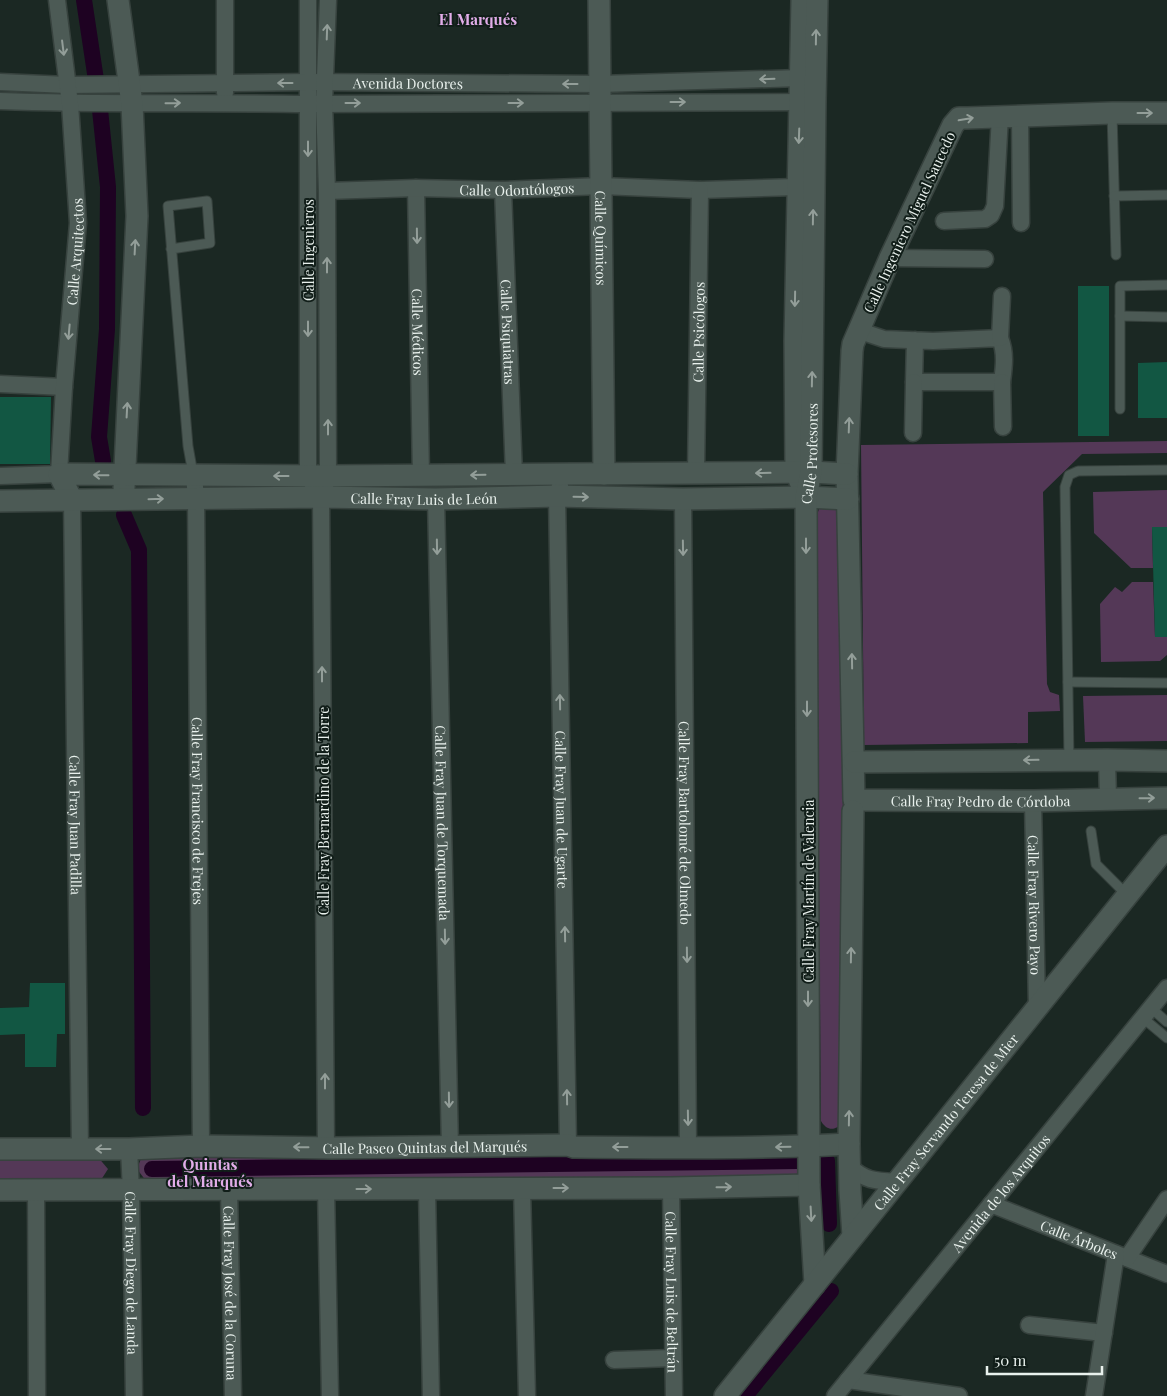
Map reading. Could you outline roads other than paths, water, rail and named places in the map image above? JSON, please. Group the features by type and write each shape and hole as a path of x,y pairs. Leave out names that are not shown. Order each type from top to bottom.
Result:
{"street":[{"name":"Calle Arquitectos","path":"57,0 75,84 78,223 64,387 59,474 72,500"},
{"path":"118,0 124,94 137,216 123,500"},
{"path":"225,0 225,102"},
{"name":"Calle Ingenieros","path":"308,0 308,104 318,476"},
{"name":"Calle Ingenieros","path":"318,476 327,191 324,103 328,0"},
{"name":"Calle Químicos","path":"599,0 604,474"},
{"name":"Calle Profesores","path":"802,0 808,79"},
{"name":"Calle Profesores","path":"804,472 807,102 817,0"},
{"name":"Avenida Doctores","path":"0,82 75,84 124,94 225,102 308,104 600,93 808,79"},
{"name":"Avenida Doctores","path":"0,101 74,103 124,94 225,83 308,82 807,102"},
{"name":"Calle Profesores","path":"806,498 795,341 797,187 807,102"},
{"name":"Calle Ingeniero Miguel Saucedo","path":"847,474 852,351 890,258 953,125 959,118 1167,113"},
{"path":"944,221 985,219 991,215 996,206 1010,116"},
{"path":"1010,116 1021,222"},
{"name":"Calle Odontólogos","path":"327,191 416,188 503,190 601,186 700,190 797,187"},
{"name":"Calle Médicos","path":"416,188 421,476"},
{"name":"Calle Psiquiatras","path":"503,190 514,474"},
{"name":"Calle Psicólogos","path":"696,474 700,190"},
{"path":"890,258 986,259"},
{"path":"1002,296 1000,338 1004,353 1002,382 1004,426"},
{"path":"860,330 884,339 933,341 1000,338"},
{"path":"913,432 915,340"},
{"path":"914,382 1002,382"},
{"path":"0,384 64,387"},
{"name":"Calle Fray Luis de León","path":"0,476 59,474 124,476 421,476 804,472 847,474"},
{"name":"Calle Fray Juan de Ugarte","path":"563,474 557,496 568,1145"},
{"path":"847,474 854,762 849,1144 853,1236"},
{"name":"Calle Fray Francisco de Frejes","path":"194,476 196,498 201,1146"},
{"name":"Calle Fray Bernardino de la Torre","path":"318,476 321,497 326,1147"},
{"name":"Calle Fray Luis de León","path":"0,501 557,496 683,499 848,499"},
{"name":"Calle Fray Juan de Torquemada","path":"436,498 450,1148"},
{"name":"Calle Fray Martín de Valencia","path":"806,498 809,1185 815,1284"},
{"name":"Calle Fray Bartolomé de Olmedo","path":"683,499 688,1148"},
{"name":"Calle Fray Juan Padilla","path":"72,500 80,1149"},
{"path":"1107,760 1108,798"},
{"path":"854,762 1167,761"},
{"name":"Calle Fray Pedro de Córdoba","path":"853,806 1108,798 1167,798"},
{"name":"Calle Fray Rivero Payo","path":"1033,801 1036,1008"},
{"name":"Calle Fray Servando Teresa de Mier","path":"725,1396 1167,846"},
{"name":"Avenida de los Arquitos","path":"835,1396 1167,988"},
{"name":"Calle Paseo Quintas del Marqués","path":"0,1150 129,1149 201,1146 450,1148 568,1145 574,1147 688,1148 849,1144"},
{"name":"Calle Fray Diego de Landa","path":"129,1149 132,1191 134,1396"},
{"path":"849,1166 858,1175 870,1180 897,1182"},
{"path":"0,1190 671,1188 809,1185"},
{"path":"326,1188 330,1396"},
{"path":"522,1188 527,1396"},
{"name":"Calle Fray Luis de Beltrán","path":"671,1188 674,1396"},
{"path":"427,1189 430,1396"},
{"path":"36,1190 37,1396"},
{"name":"Calle Fray José de la Coruna","path":"229,1190 233,1396"},
{"path":"1094,1396 1104,1333 1122,1256 1167,1199"},
{"name":"Calle Árboles","path":"991,1204 1167,1274"},
{"path":"1029,1325 1104,1333"},
{"path":"614,1360 673,1358"},
{"path":"848,1380 959,1396"}],"lane":[{"path":"1112,113 1116,255"},
{"path":"1114,196 1167,195"},
{"path":"171,249 210,243 207,201 168,206 171,249 188,446 194,476"},
{"path":"1120,409 1120,286 1167,285"},
{"path":"1120,316 1167,317"},
{"path":"1069,760 1065,487 1069,475 1078,471 1167,470"},
{"path":"1068,682 1167,683"},
{"path":"1091,831 1096,864 1127,896"},
{"path":"1147,1013 1167,1022"},
{"path":"1147,1013 1167,1038"}],"waterway":[{"path":"84,0 99,100 108,187 107,329 99,437 103,461"},
{"path":"124,515 139,550 143,1108"},
{"path":"152,1169 797,1161"},
{"path":"827,1161 829,1224"},
{"path":"745,1396 831,1291"}],"district":[{"name":"El Marqués","path":"478,19"},
{"name":"Quintas del Marqués","path":"210,1172"}]}
